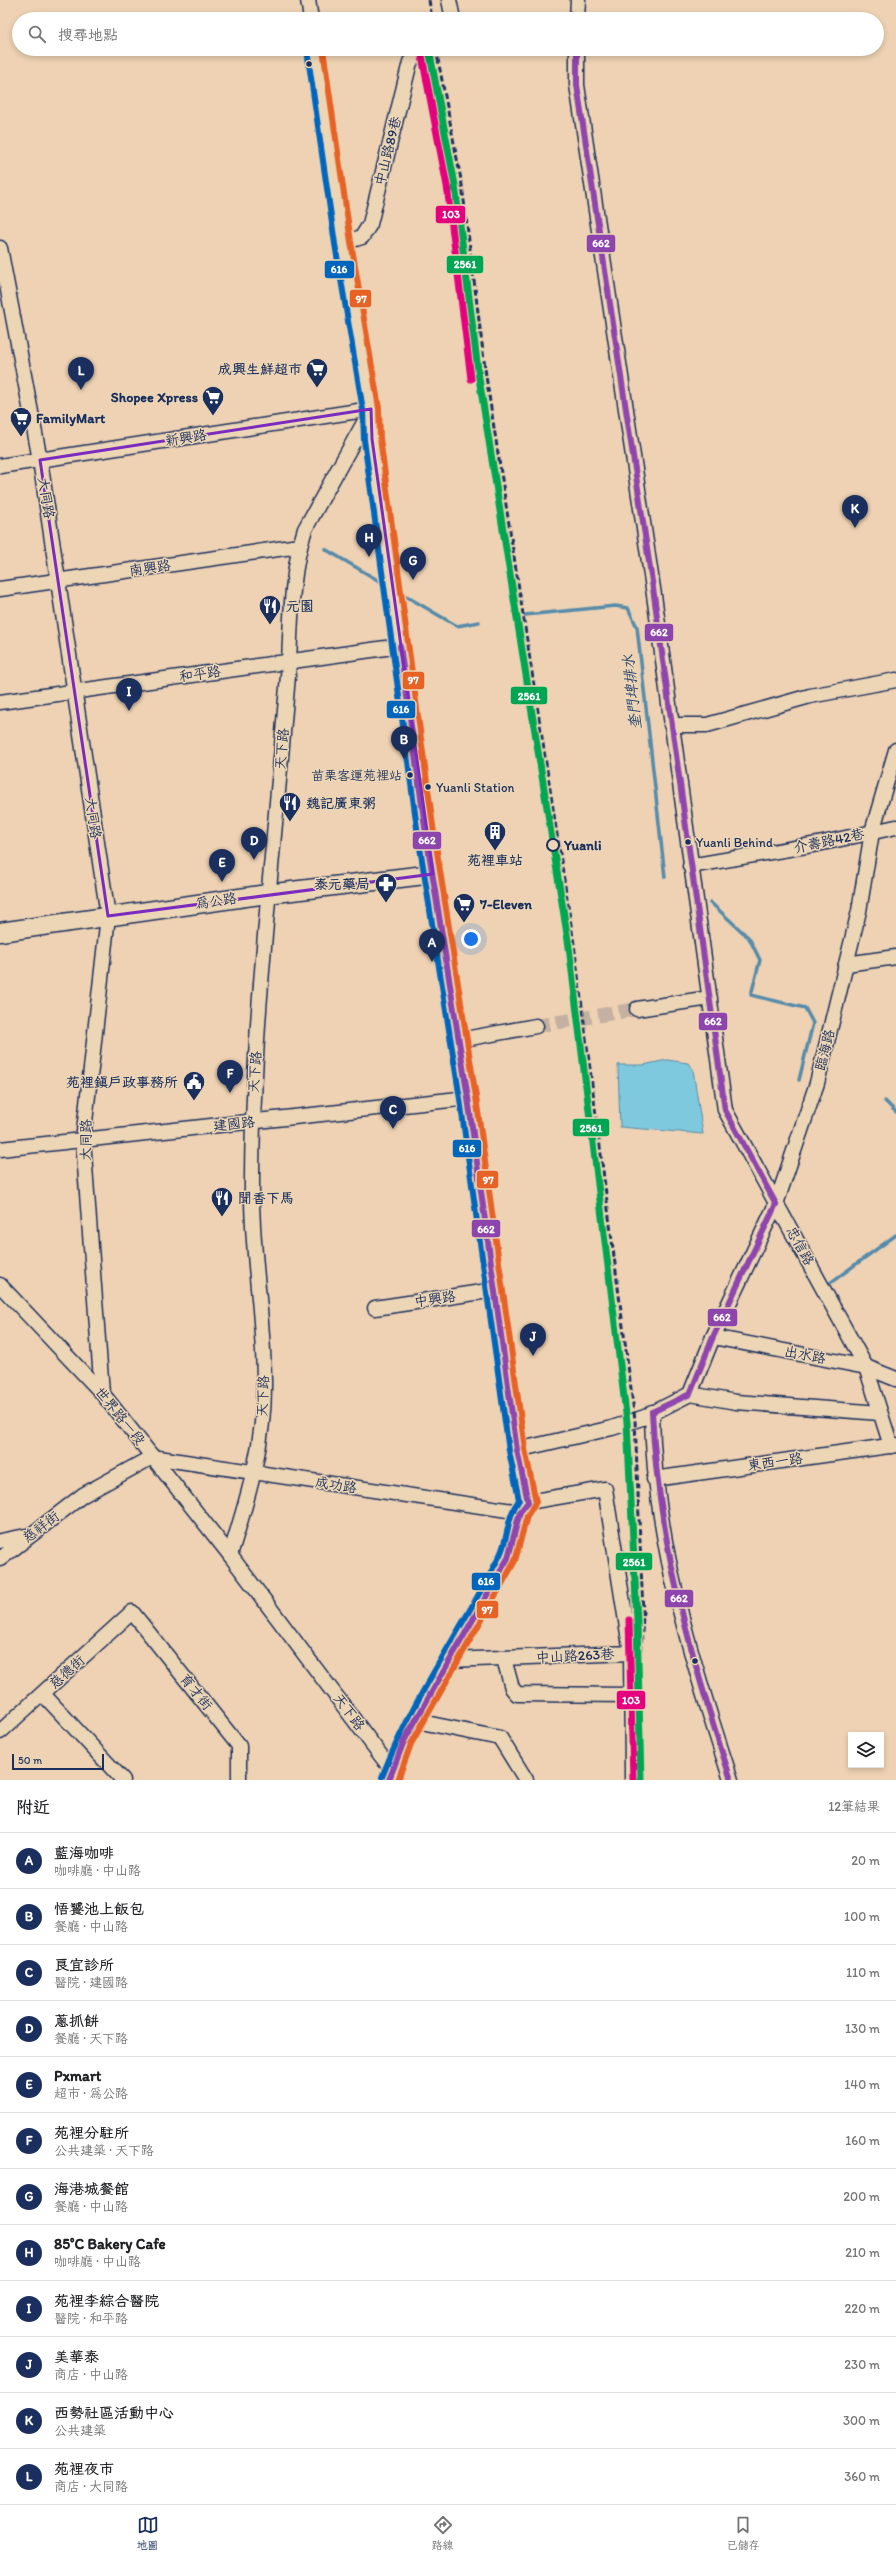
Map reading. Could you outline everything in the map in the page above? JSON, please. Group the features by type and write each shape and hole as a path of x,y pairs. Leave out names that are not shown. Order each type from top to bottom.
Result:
{"main road":[{"name":"為公路","path":"0,932 267,894 433,874"}],"street":[{"path":"308,0 310,12"},
{"path":"449,0 452,12"},
{"path":"577,12 578,0"},
{"path":"316,56 343,243 371,409 372,439 400,646 433,874 468,1098 524,1507 508,1558 449,1660 416,1721 390,1775"},
{"name":"中山路89巷","path":"343,243 362,237 370,224 410,62 416,56"},
{"name":"忠信路","path":"577,56 577,85 654,595 690,866 725,1110 866,1367 880,1413 894,1446"},
{"name":"大同路","path":"0,248 40,460 108,916 83,1140 102,1393"},
{"name":"新興路","path":"0,466 371,409"},
{"name":"天下路","path":"371,409 305,529 299,546 289,621 289,662 267,894 252,1122 252,1220 264,1384 260,1438 254,1472 230,1555 390,1775"},
{"name":"南興路","path":"0,589 299,546"},
{"name":"和平路","path":"0,702 400,646"},
{"path":"671,725 707,725 810,696 896,680"},
{"name":"臨海路","path":"690,1394 713,1337 776,1204 817,1083 859,911 872,832 896,750"},
{"name":"介壽路42巷","path":"690,866 818,844 896,827"},
{"path":"846,964 896,957"},
{"path":"637,1009 710,998"},
{"path":"459,1040 536,1026"},
{"name":"建國路","path":"0,1149 468,1098"},
{"name":"世界路一段","path":"0,1285 102,1393 230,1555"},
{"name":"中興路","path":"375,1308 495,1290"},
{"name":"出水路","path":"713,1337 866,1367 896,1379"},
{"path":"517,1450 599,1432 652,1412 690,1394 736,1402 880,1413"},
{"path":"652,1412 654,1479 683,1622 708,1710 732,1780"},
{"name":"東西一路","path":"654,1479 894,1446"},
{"name":"成功路","path":"152,1457 254,1472 524,1507 605,1489"},
{"name":"慈祥街","path":"0,1558 83,1495 152,1457"},
{"name":"中山路263巷","path":"449,1660 631,1653 605,1489"},
{"path":"0,1541 28,1536"},
{"name":"慈德街","path":"0,1732 132,1612"},
{"name":"育才街","path":"132,1612 239,1746 239,1780"},
{"path":"631,1653 632,1780"},
{"path":"504,1659 512,1688 517,1694 632,1695"},
{"path":"42,1694 123,1780"},
{"path":"416,1721 500,1738 526,1780"}],"highlighted area":[{"path":"371,409 372,439 433,874 108,916 40,460"}],"water":[{"path":"667,1060 688,1063 693,1070 703,1134 620,1127 618,1065 643,1065"}],"waterway":[{"name":"奎門埤排水","path":"325,549 381,582"},
{"name":"奎門埤排水","path":"404,595 457,626 479,622"},
{"name":"奎門埤排水","path":"525,615 615,606 628,608 637,627 665,877"},
{"name":"奎門埤排水","path":"710,902 749,938 760,960 751,995 805,1008 813,1023 799,1080"},
{"name":"奎門埤排水","path":"885,1101 896,1112"},
{"name":"奎門埤排水","path":"826,1286 896,1235"}],"tunnel":[{"path":"536,1026 637,1009"}],"railway":[{"path":"429,0 431,12"},
{"path":"437,56 462,185 486,376 574,944 635,1420 643,1615 638,1709"}],"transit line":[{"name":"616","path":"308,56 335,244 363,410 364,440 418,835 460,1099 509,1451 519,1500 512,1514 505,1543 499,1557 422,1693 394,1748 382,1777"},
{"name":"97","path":"324,56 351,242 379,408 380,438 434,833 476,1097 525,1449 536,1502 527,1516 515,1561 411,1744 398,1780"},
{"name":"103","path":"422,56 447,186 471,379"},
{"name":"2561","path":"430,56 455,185 479,378 569,947 627,1422 637,1620 641,1780"},
{"name":"662","path":"577,56 577,85 654,595 725,1110 776,1204"},
{"name":"662","path":"389,1780 404,1741 508,1558 520,1512 528,1502 517,1450 468,1098 426,834 400,646"},
{"name":"662","path":"652,1412 690,1394 713,1337 776,1204"},
{"name":"662","path":"652,1412 655,1460 669,1553 690,1644 731,1780"},
{"name":"103","path":"629,1620 633,1780"}],"place":[{"name":"成興生鮮超市","path":"317,388"},
{"name":"苑裡夜市","path":"81,390"},
{"name":"Shopee Xpress","path":"213,416"},
{"name":"FamilyMart","path":"21,438"},
{"name":"西勢社區活動中心","path":"855,528"},
{"name":"85°C Bakery Cafe","path":"369,557"},
{"name":"海港城餐館","path":"413,580"},
{"name":"元園","path":"270,626"},
{"name":"苑裡李綜合醫院","path":"129,711"},
{"name":"悟饕池上飯包","path":"404,759"},
{"name":"苗栗客運苑裡站","path":"410,775"},
{"name":"Yuanli Station","path":"428,787"},
{"name":"魏記廣東粥","path":"290,822"},
{"name":"Yuanli Behind","path":"688,842"},
{"name":"Yuanli","path":"553,845"},
{"name":"苑裡車站","path":"495,852"},
{"name":"蔥抓餅","path":"254,860"},
{"name":"Pxmart","path":"222,882"},
{"name":"泰元藥局","path":"386,904"},
{"name":"7-Eleven","path":"464,924"},
{"name":"藍海咖啡","path":"432,962"},
{"name":"苑裡分駐所","path":"230,1093"},
{"name":"苑裡鎮戶政事務所","path":"194,1102"},
{"name":"良宜診所","path":"393,1129"},
{"name":"聞香下馬","path":"222,1218"},
{"name":"美華泰","path":"533,1356"}]}
